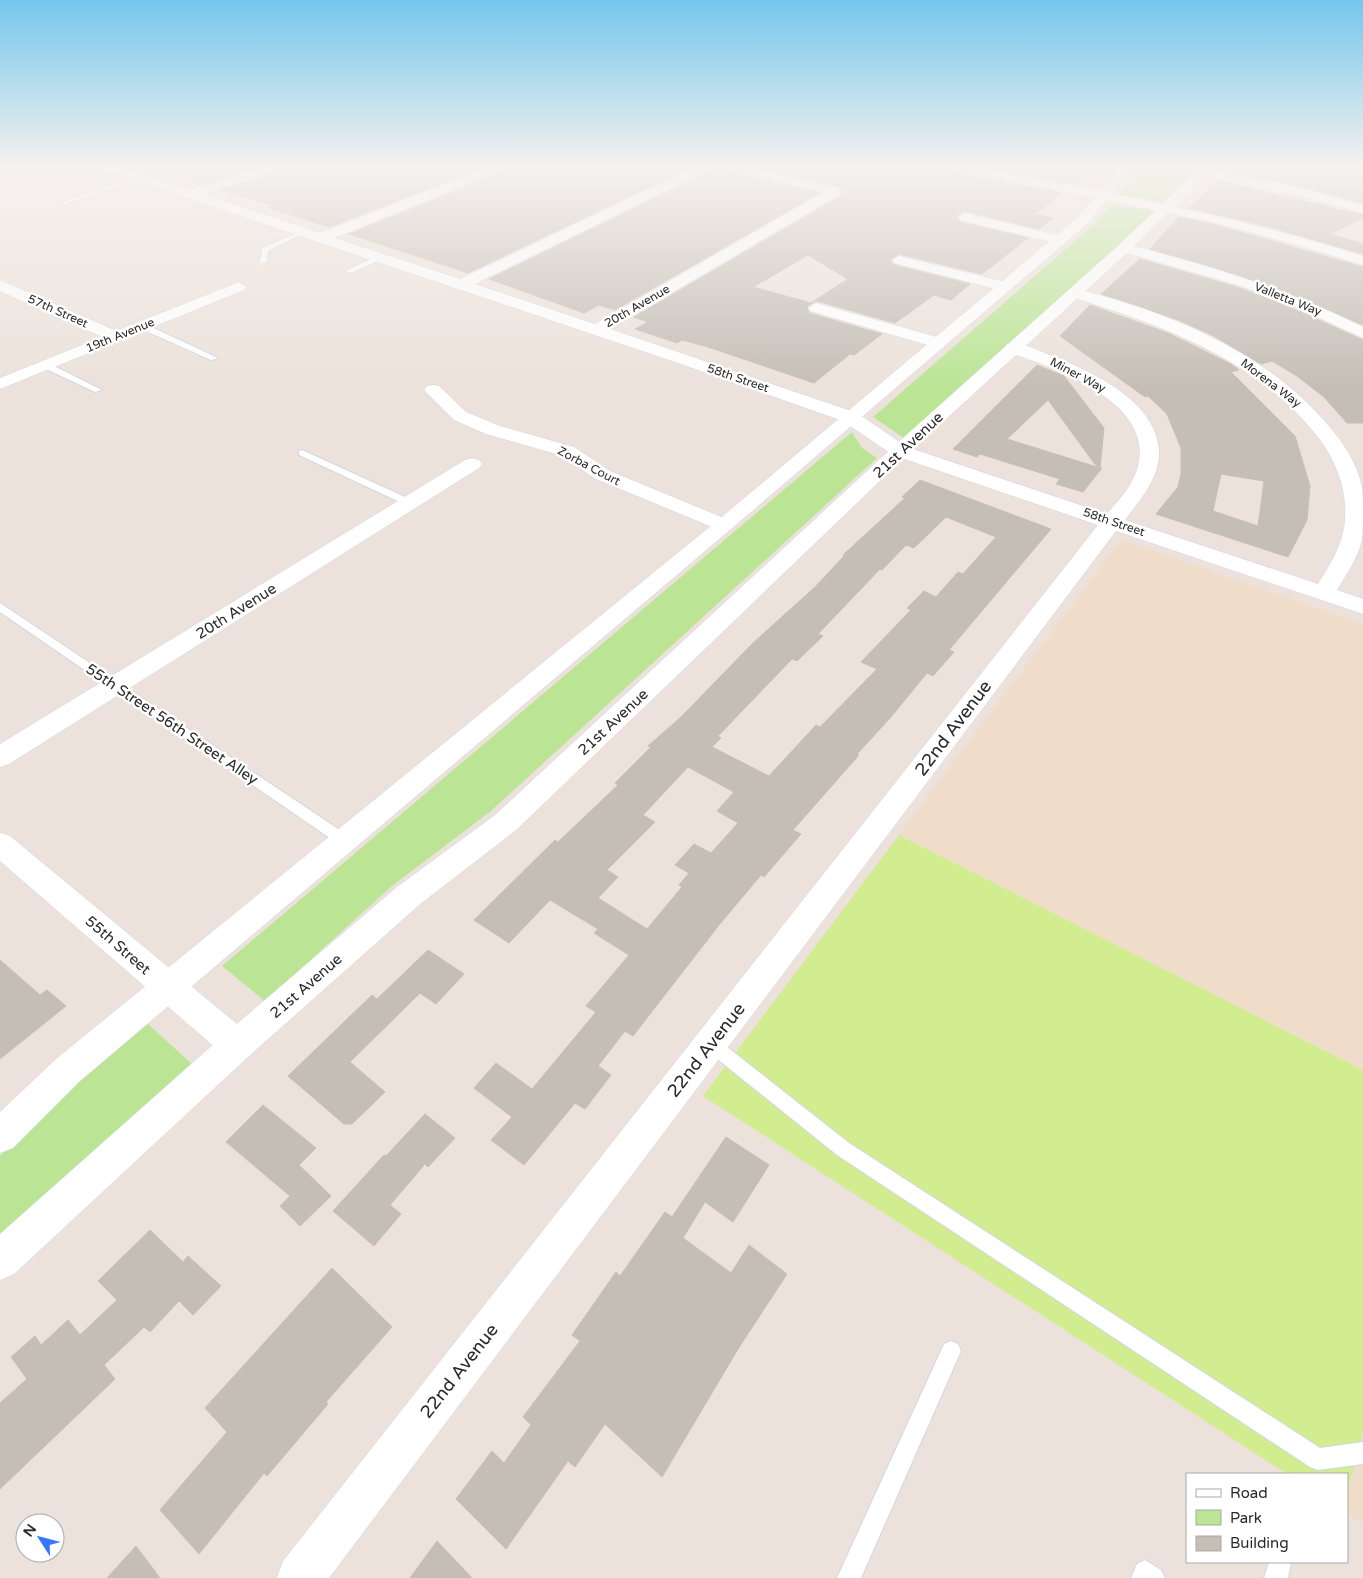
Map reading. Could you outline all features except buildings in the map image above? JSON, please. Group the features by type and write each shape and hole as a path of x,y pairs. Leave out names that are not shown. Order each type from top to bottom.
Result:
{"street":[{"name":"58th Street","path":"325,240 850,417 864,424 887,445 900,451 1363,606"},
{"path":"461,285 554,240"},
{"name":"20th Avenue","path":"596,330 751,240"},
{"path":"0,1136 68,1070 724,525 1060,240"},
{"name":"21st Avenue","path":"0,1260 237,1045 408,896 504,823 900,451 1133,240"},
{"path":"1296,240 1363,260"},
{"name":"Valletta Way","path":"1124,248 1173,260 1253,285 1325,314 1363,333"},
{"path":"899,260 1004,286"},
{"name":"57th Street","path":"0,285 116,336"},
{"name":"19th Avenue","path":"0,384 239,287"},
{"name":"Morena Way","path":"1073,293 1169,325 1231,354 1284,390 1320,426 1343,460 1351,479 1356,502 1355,524 1348,550 1324,593"},
{"path":"816,308 938,343"},
{"name":"Miner Way","path":"1013,348 1048,359 1090,378 1123,402 1142,425 1148,440 1150,454 1148,470 1141,484 1112,521"},
{"name":"Zorba Court","path":"433,390 460,416 493,430 567,452 603,475 724,525"},
{"name":"20th Avenue","path":"0,757 472,464"},
{"name":"22nd Avenue","path":"300,1578 1112,521"},
{"name":"55th Street","path":"0,844 237,1045"}],"lane":[{"path":"263,262 265,250 287,240"},
{"path":"350,270 380,258"},
{"path":"142,326 214,358"},
{"path":"45,365 98,390"},
{"path":"302,453 410,503"},
{"name":"55th Street 56th Street Alley","path":"0,607 345,841"},
{"path":"711,1044 843,1149 1318,1459 1363,1453"},
{"path":"849,1578 951,1351"},
{"path":"1276,1578 1280,1563"},
{"path":"1143,1578 1145,1572 1153,1578"}],"shaded area":[{"path":"1121,540 1363,624 1363,1070 899,835"},
{"path":"1363,1431 1363,1524 1348,1514 1348,1489"}],"green space":[{"path":"1077,240 1124,240 904,438 873,417"},
{"path":"852,432 862,448 877,458 491,811 392,886 265,1001 222,966"},
{"path":"899,835 1363,1070 1363,1431 1348,1489 1348,1473 1285,1473 703,1096"},
{"path":"147,1023 195,1067 0,1240 0,1156 44,1111"}]}
